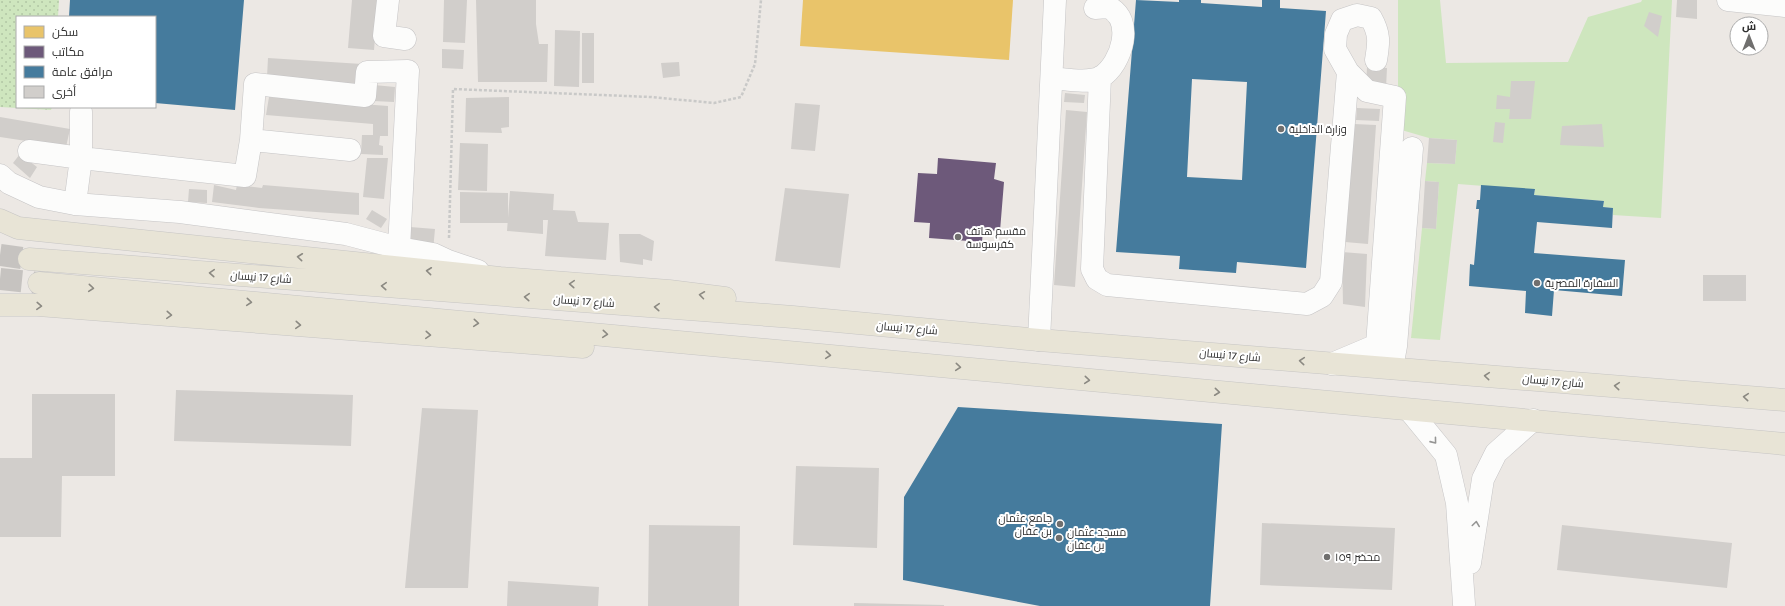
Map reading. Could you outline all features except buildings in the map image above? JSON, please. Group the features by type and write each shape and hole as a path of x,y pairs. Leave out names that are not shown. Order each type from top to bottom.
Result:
{"main road":[{"path":"0,220 18,228 500,278 670,291 757,302 793,317"},
{"name":"شارع 17 نيسان","path":"29,259 793,317 1039,340 1785,400"},
{"path":"39,283 790,351 1410,411 1533,420 1785,444"},
{"path":"0,305 38,305 672,354 790,351"}],"street":[{"path":"388,0 384,36 405,39"},
{"path":"1039,340 1055,0"},
{"path":"1728,0 1785,6"},
{"path":"1052,78 1087,80 1100,77 1112,68 1118,59 1122,48 1122,21 1114,10 1101,6 1095,8"},
{"path":"1376,60 1378,30 1371,18 1357,15 1342,20 1336,34 1335,49 1348,72 1367,91 1395,96 1377,345 1392,368"},
{"path":"29,151 245,176 251,140 255,84 365,96 367,72 408,71 399,248"},
{"path":"1100,77 1092,269 1097,279 1107,285 1307,304 1322,296 1331,282 1348,72"},
{"path":"76,204 81,158 82,112"},
{"path":"251,140 350,150"},
{"path":"1392,368 1396,346 1412,148"},
{"path":"0,175 9,183 39,197 76,204 180,212 346,234 399,248 433,254 448,261 500,278"},
{"path":"1332,364 1377,345"},
{"path":"1410,411 1446,455 1457,503 1464,605"},
{"path":"1464,605 1483,479 1496,453 1533,420"}],"path":[{"path":"448,261 453,89 651,96 714,103 741,96 755,64 761,0"}],"green space":[{"path":"0,0 59,0 58,16 16,16 16,108 0,107"},
{"path":"1398,0 1440,0 1446,63 1568,62 1588,17 1641,2 1642,0 1672,0 1661,218 1613,215 1613,208 1603,207 1604,201 1534,195 1535,190 1458,184 1440,340 1411,338 1422,228 1436,229 1439,182 1425,181 1427,163 1455,164 1457,140 1429,138 1398,129"},
{"path":"17,108 52,108 51,110"}],"tunnel":[{"path":"0,255 29,259"},
{"path":"0,279 39,283"}],"place":[{"name":"وزارة الداخلية","path":"1281,129"},
{"name":"مقسم هاتف كفرسوسة","path":"958,237"},
{"name":"السفارة المصرية","path":"1537,283"},
{"name":"جامع عثمان بن عفان","path":"1060,524"},
{"name":"مسجد عثمان بن عفان","path":"1059,538"},
{"name":"محضر ١٥٩","path":"1327,557"}]}
